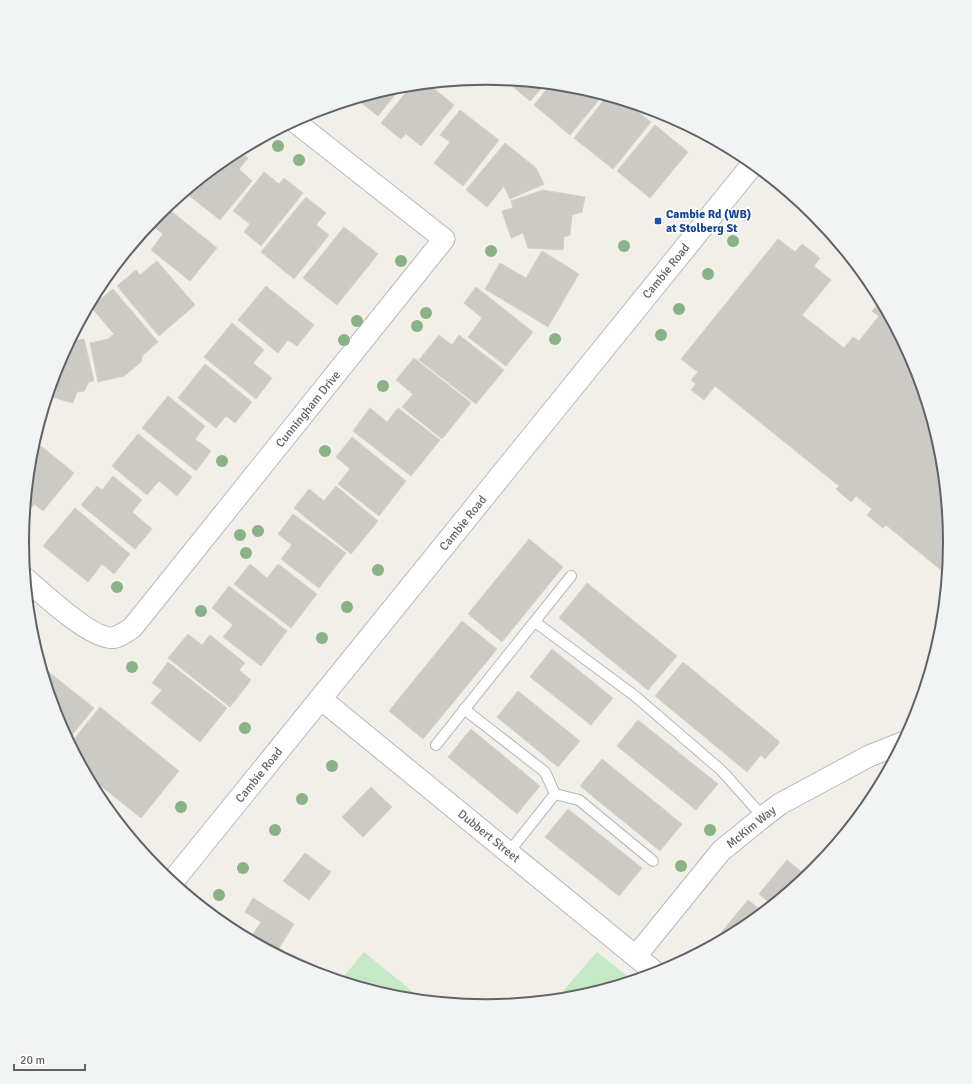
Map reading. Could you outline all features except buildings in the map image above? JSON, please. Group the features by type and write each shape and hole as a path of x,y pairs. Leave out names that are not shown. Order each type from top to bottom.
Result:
{"main road":[{"name":"Cambie Road","path":"176,877 749,169"}],"street":[{"name":"Cunningham Drive","path":"31,584 87,628 100,636 115,638 132,628 444,239 299,125"},
{"name":"Dubbert Street","path":"321,699 650,968"},
{"name":"McKim Way","path":"636,956 721,851 786,800 870,756 895,746"}],"lane":[{"path":"436,745 571,576"},
{"path":"535,622 631,693 722,771 763,817"},
{"path":"464,709 545,772 555,794"},
{"path":"509,852 555,794"},
{"path":"555,794 578,800 653,861"}],"green space":[{"path":"364,952 414,993 397,990 344,976"},
{"path":"597,952 628,976 575,990 562,992"}],"place":[{"name":"Cambie Rd (WB) at Stolberg St","path":"658,221"}]}
